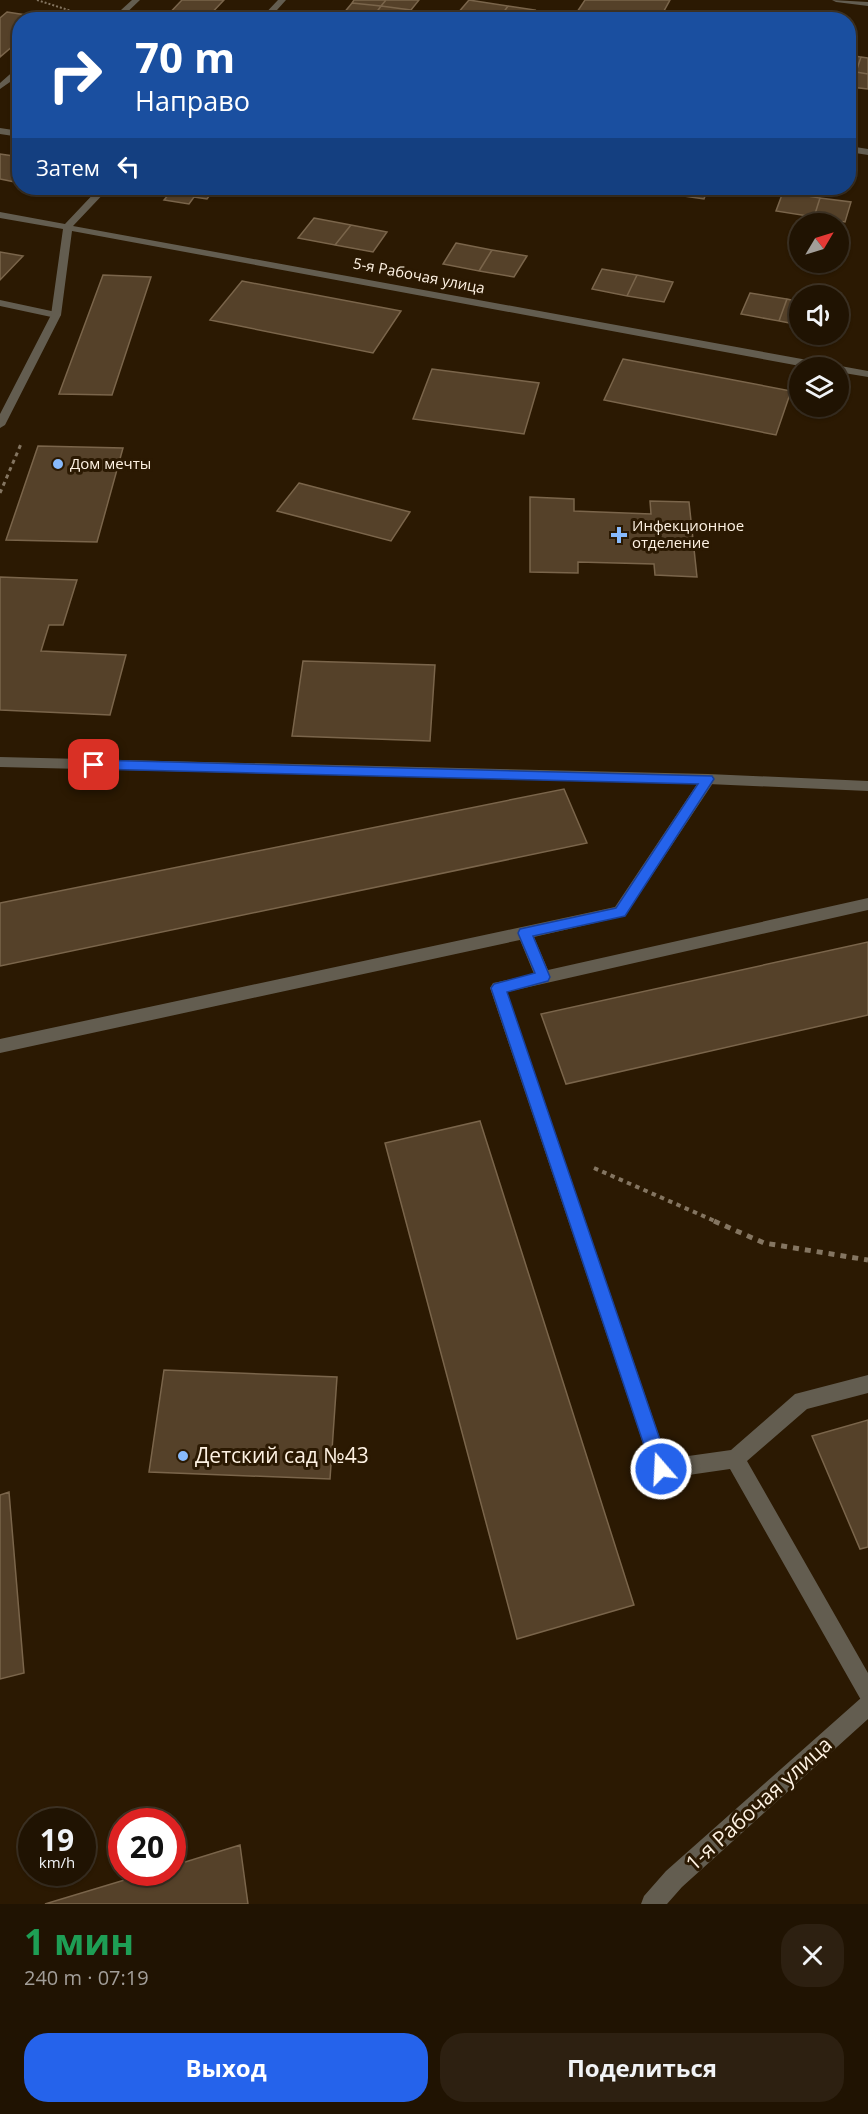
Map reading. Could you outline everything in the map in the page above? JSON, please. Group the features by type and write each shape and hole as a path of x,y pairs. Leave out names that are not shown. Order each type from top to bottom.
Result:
{"street":[{"path":"123,12 136,0"},
{"path":"271,12 282,0"},
{"path":"836,0 868,4"},
{"path":"0,87 12,77"},
{"path":"0,425 56,315 68,226 97,195"},
{"name":"5-я Рабочая улица","path":"0,215 789,360"},
{"path":"0,303 56,315"},
{"path":"849,371 868,374"},
{"path":"0,762 708,779 868,786"},
{"path":"0,1046 620,912 708,779"},
{"path":"868,904 498,988 661,1469 735,1459 802,1401 868,1384"},
{"path":"525,933 543,977"},
{"path":"735,1459 868,1693"},
{"name":"1-я Рабочая улица","path":"652,1904 674,1880 868,1706"}],"path":[{"path":"37,0 74,12"},
{"path":"552,1150 764,1243 868,1260"}],"building":[{"path":"182,0 224,0 213,12 171,12"},
{"path":"354,0 386,0 381,6 352,3"},
{"path":"386,0 419,0 411,10 381,6"},
{"path":"469,0 508,6 504,12 459,12"},
{"path":"585,0 670,0 663,12 577,12"},
{"path":"352,3 381,6 377,12 345,12"},
{"path":"381,6 411,10 410,12 376,12"},
{"path":"508,6 535,10 534,12 504,12"},
{"path":"7,12 12,13 12,47 0,57 0,18"},
{"path":"856,56 861,57 856,72"},
{"path":"861,57 868,58 868,74 856,72"},
{"path":"856,72 868,74 868,89 856,88"},
{"path":"0,154 12,156 12,181 0,179"},
{"path":"168,195 210,195 207,199 194,197 189,204 164,200"},
{"path":"676,195 705,195 704,199"},
{"path":"782,195 820,198 815,213 776,211"},
{"path":"820,198 851,202 848,213 815,213"},
{"path":"314,218 351,225 335,245 298,238"},
{"path":"351,225 387,232 373,252 335,245"},
{"path":"456,243 492,250 479,271 443,264"},
{"path":"492,250 527,256 514,277 479,271"},
{"path":"0,252 23,256 0,280"},
{"path":"602,269 637,275 627,296 592,289"},
{"path":"103,275 151,277 112,395 59,394"},
{"path":"637,275 673,282 664,302 627,296"},
{"path":"242,281 401,311 373,353 210,320"},
{"path":"750,293 787,299 779,321 741,314"},
{"path":"787,299 789,299 789,323 779,321"},
{"path":"623,359 789,391 776,435 604,400"},
{"path":"432,369 539,383 524,434 413,419"},
{"path":"38,446 123,448 97,542 6,540"},
{"path":"299,483 410,512 391,541 277,511"},
{"path":"530,497 574,499 574,511 651,514 650,501 689,502 697,577 655,575 654,564 578,562 578,573 530,572"},
{"path":"0,577 77,580 63,625 49,625 41,651 126,655 110,715 0,710"},
{"path":"303,661 435,665 430,741 292,736"},
{"path":"564,789 587,843 0,966 0,903"},
{"path":"868,942 868,1015 566,1084 541,1014"},
{"path":"480,1121 634,1605 517,1639 385,1143"},
{"path":"164,1370 337,1377 330,1479 149,1472"},
{"path":"868,1420 868,1547 860,1549 812,1436"},
{"path":"9,1492 24,1673 0,1679 0,1495"},
{"path":"240,1845 248,1904 45,1904 108,1885 186,1886 186,1862"}],"place":[{"name":"Дом мечты","path":"58,464"},
{"name":"Инфекционное отделение","path":"619,535"},
{"name":"Детский сад №43","path":"183,1456"}],"route":[{"path":"94,765 708,779 620,912 525,933 543,977 498,988 661,1469"}]}
